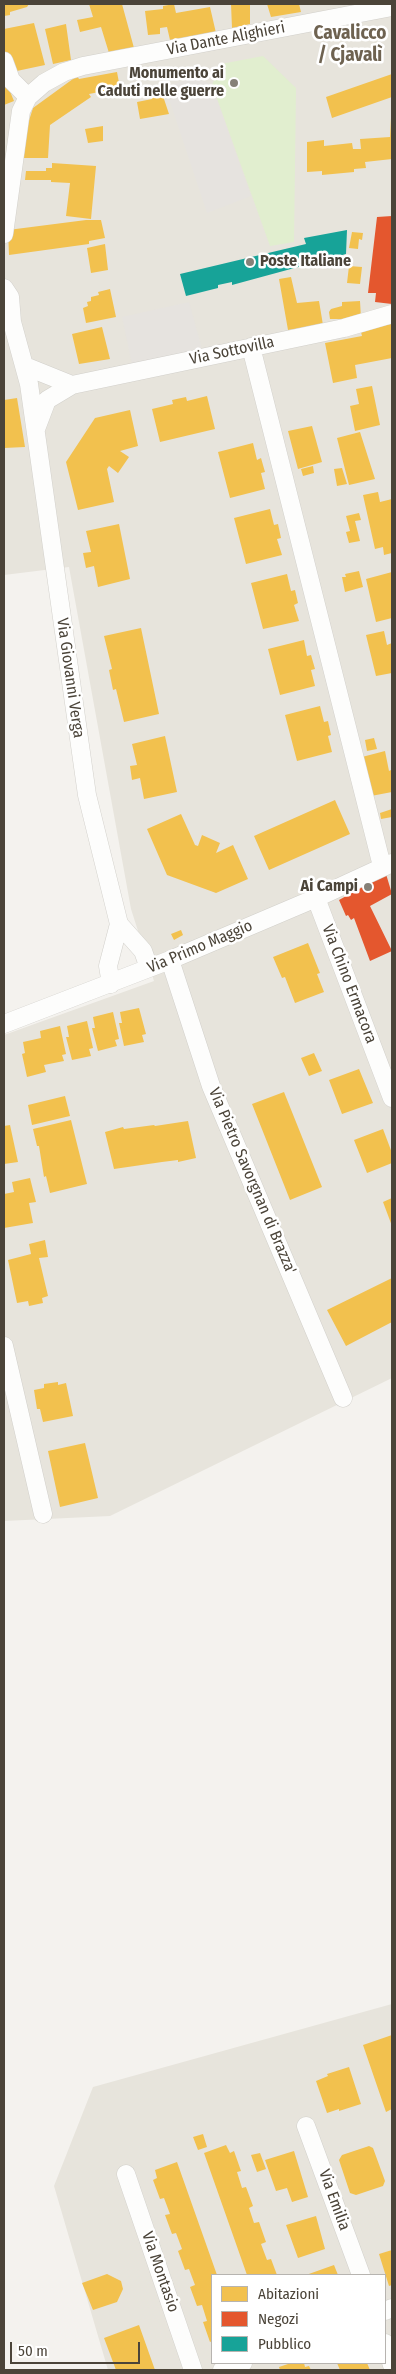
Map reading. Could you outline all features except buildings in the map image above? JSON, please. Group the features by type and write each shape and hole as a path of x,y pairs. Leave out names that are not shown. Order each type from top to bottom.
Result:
{"street":[{"name":"Via Dante Alighieri","path":"28,96 44,83 64,72 82,66 392,7"},
{"path":"4,61 11,80 28,96 21,111 4,234"},
{"path":"4,288 10,297 8,323 25,366 35,430"},
{"name":"Via Sottovilla","path":"35,430 48,400 72,385 344,328 392,314"},
{"path":"251,347 387,864"},
{"path":"25,366 72,385"},
{"name":"Via Giovanni Verga","path":"35,430 87,795 119,924 142,950 149,968"},
{"name":"Via Primo Maggio","path":"4,1024 170,960 316,898 387,864"},
{"name":"Via Chino Ermacora","path":"316,898 392,1098"},
{"name":"Via Giovanni Verga","path":"111,984 108,966 119,924"},
{"name":"Via Pietro Savorgnan di Brazza'","path":"170,960 211,1086 343,1398"},
{"path":"4,1346 43,1514"},
{"name":"Via Emilia","path":"306,2126 361,2274"},
{"name":"Via Montasio","path":"126,2174 193,2370"},
{"path":"386,2346 392,2365"},
{"path":"222,2370 240,2364"}],"shaded area":[{"path":"4,4 392,4 392,1378 110,1516 4,1521 4,1035 154,981 131,909 69,567 4,575"},
{"path":"195,77 212,85 251,196 207,213 165,87"},
{"path":"189,302 202,349 132,364 122,317"},
{"path":"392,2004 392,2370 108,2370 54,2186 93,2087"}],"green space":[{"path":"263,56 296,88 294,242 270,246 212,85 221,64"}],"place":[{"name":"Monumento ai Caduti nelle guerre","path":"234,83"},
{"name":"Poste Italiane","path":"250,262"},
{"name":"Ai Campi","path":"368,887"}],"district":[{"name":"Cavalicco / Cjavalì","path":"350,45"}]}
